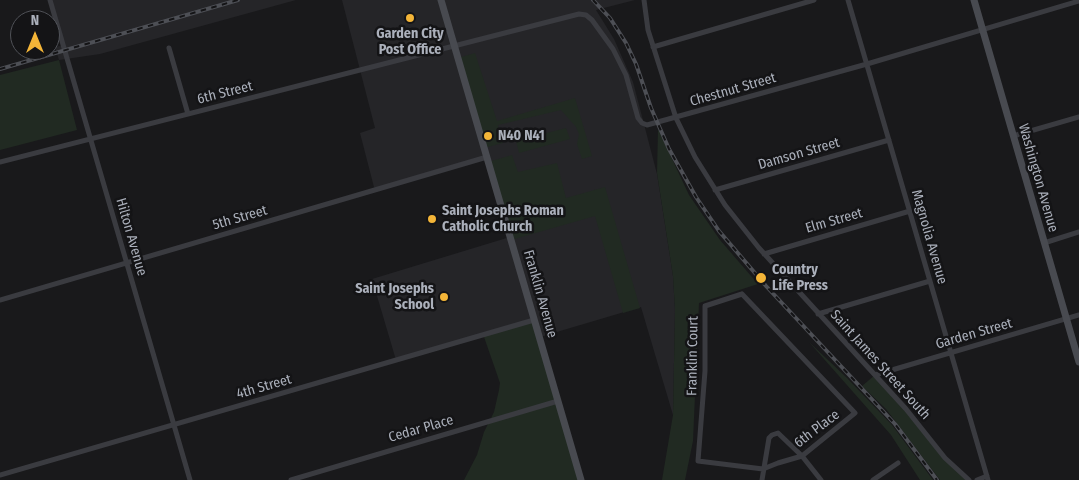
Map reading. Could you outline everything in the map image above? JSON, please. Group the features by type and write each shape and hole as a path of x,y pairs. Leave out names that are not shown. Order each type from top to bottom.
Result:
{"main road":[{"name":"Franklin Avenue","path":"441,0 581,480"},
{"name":"Washington Avenue","path":"974,0 1079,362"}],"street":[{"name":"Hilton Avenue","path":"50,0 190,480"},
{"name":"Saint James Street South","path":"644,0 653,47 676,118 690,147 715,190 764,254 906,409 945,458 968,480"},
{"path":"653,47 814,0"},
{"name":"Magnolia Avenue","path":"848,0 988,478"},
{"name":"Chestnut Street","path":"455,47 576,15 584,15 594,22 617,55 626,75 640,120 650,125 867,64 1079,1"},
{"name":"6th Street","path":"0,162 455,47"},
{"path":"169,48 188,114"},
{"path":"1013,136 1079,117"},
{"name":"Damson Street","path":"715,190 889,140"},
{"name":"5th Street","path":"0,300 487,157"},
{"name":"Elm Street","path":"764,254 910,211"},
{"path":"1044,243 1079,232"},
{"path":"818,314 930,281"},
{"name":"Franklin Court","path":"764,469 698,461 705,371 704,306 742,294 855,413"},
{"name":"Garden Street","path":"875,375 1079,315"},
{"name":"4th Street","path":"0,475 534,320"},
{"name":"Cedar Place","path":"291,480 558,401"},
{"name":"6th Place","path":"764,469 802,456 855,413"},
{"path":"762,480 769,438 772,434 778,433 802,456 821,480"},
{"path":"873,480 898,463"},
{"path":"977,480 988,478"}],"shaded area":[{"path":"51,0 296,0 100,54 60,60 60,46 64,45 60,31 60,10 54,10"},
{"path":"342,0 635,0 596,10 614,39 633,82 657,174 673,276 675,310 673,415 641,307 540,337 535,318 396,360 372,279 510,237 486,159 375,191 360,133 375,128"},
{"path":"475,53 497,121 575,98 592,156 582,159 577,144 579,134 576,127 561,110 498,125 503,143 484,148 458,58"},
{"path":"59,60 77,130 0,150 0,75"},
{"path":"566,128 570,139 519,153 516,141"},
{"path":"658,129 689,195 720,240 758,284 699,303 693,441 685,480 662,480 673,415 675,310 673,276 657,173"},
{"path":"512,155 518,172 557,163 566,198 605,187 640,308 623,313 595,216 511,240 488,162"},
{"path":"535,318 582,480 464,480 477,455 484,432 494,412 500,383 483,334"},
{"path":"809,342 892,425 933,480 920,480 891,435"},
{"path":"875,375 945,458 969,480 940,480 886,409 862,386"}],"railway":[{"path":"0,69 238,0"},
{"path":"593,0 610,18 626,43 669,149 696,197 719,231 766,286 895,424 937,480"}],"place":[{"name":"Garden City Post Office","path":"410,18"},
{"name":"N40 N41","path":"488,136"},
{"name":"Saint Josephs Roman Catholic Church","path":"432,219"},
{"name":"Country Life Press","path":"761,278"},
{"name":"Saint Josephs School","path":"444,297"}]}
